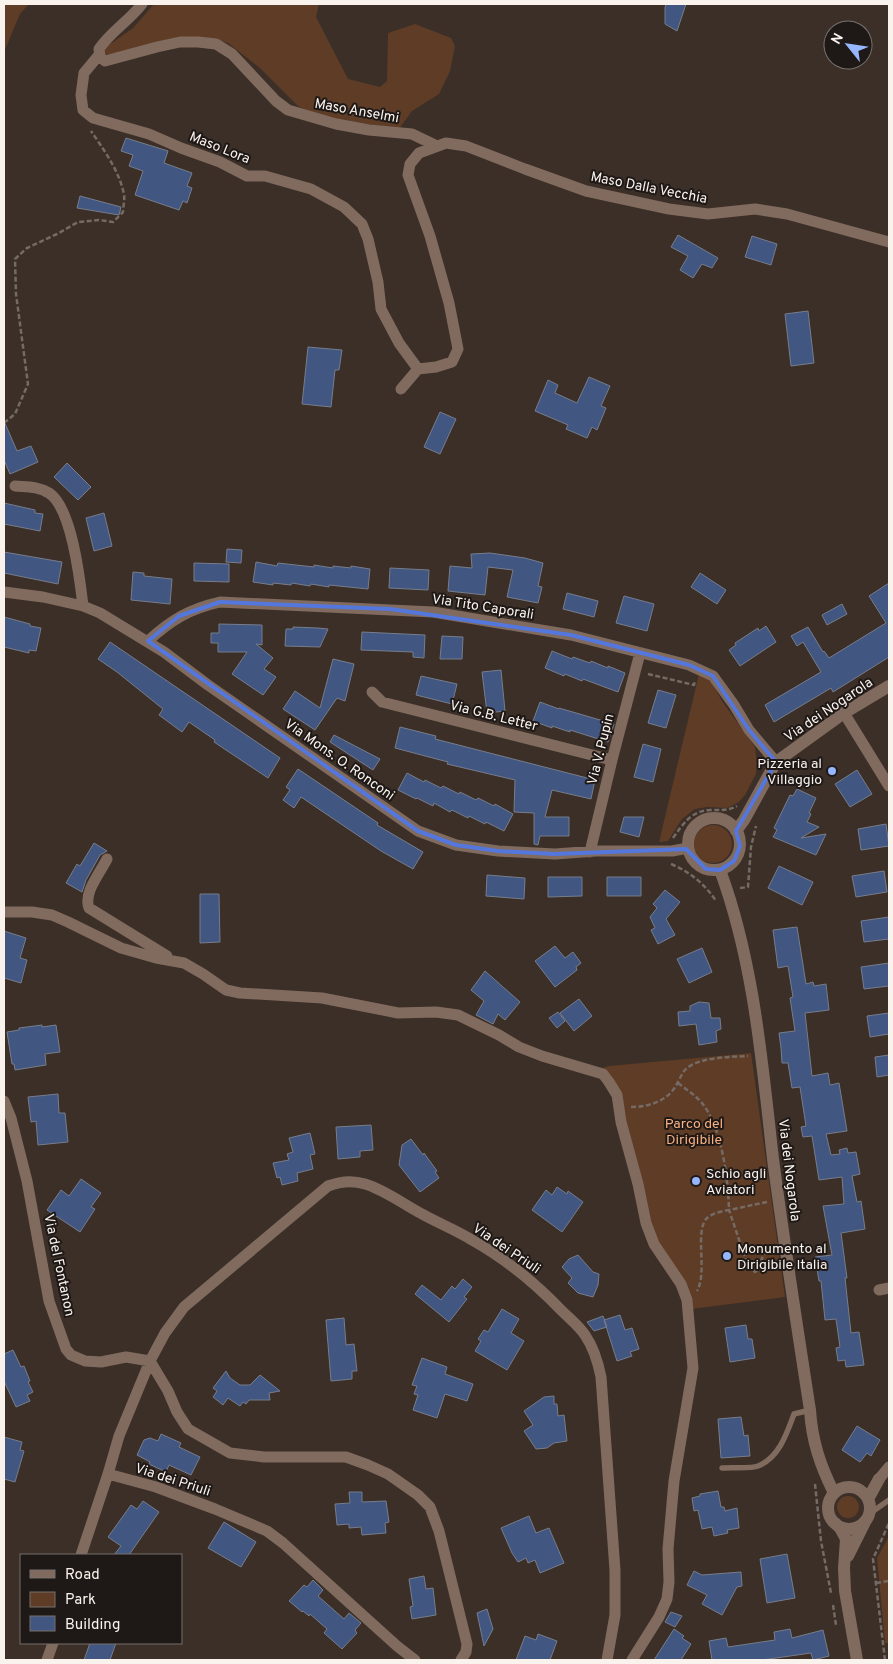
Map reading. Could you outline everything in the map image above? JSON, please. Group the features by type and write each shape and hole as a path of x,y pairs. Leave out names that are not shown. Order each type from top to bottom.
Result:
{"street":[{"path":"83,110 81,95 84,73 99,55 99,49 104,42 142,4"},
{"name":"Maso Anselmi","path":"99,55 105,61 180,42 216,44 232,54 276,101 288,110 336,124 369,130 412,134 437,146"},
{"name":"Maso Lora","path":"83,110 93,118 150,134 220,162 247,176 265,176 311,189 344,207 362,224 368,239 378,282 381,309 399,343 418,369"},
{"name":"Maso Dalla Vecchia","path":"437,146 446,142 466,146 586,191 661,207 708,214 755,209 787,214 889,242"},
{"path":"401,390 418,369 436,367 452,362 458,349 439,266 430,236 410,187 408,175 410,164 419,153 437,146"},
{"path":"15,486 33,487 50,494 58,505 71,534 83,606"},
{"name":"Via Mons. O. Ronconi","path":"4,592 43,597 83,606 100,613 164,652 208,685 418,831 456,845 498,851 555,854 672,851 688,848"},
{"name":"Via Tito Caporali","path":"148,642 179,616 206,605 220,602 433,612 571,635 689,666 713,676 749,730 776,762"},
{"name":"Via V. Pupin","path":"590,852 640,654"},
{"name":"Via dei Nogarola","path":"736,831 776,762 844,713 889,686"},
{"name":"Via G.B. Letter","path":"372,692 382,702 612,760"},
{"path":"844,713 889,786"},
{"path":"714,818 730,824 736,831 739,838 738,854 728,866 720,870 713,870 694,862 688,848 688,839 691,831 697,824 714,818"},
{"path":"107,860 88,894 88,908 173,960"},
{"name":"Via dei Nogarola","path":"720,870 728,889 754,999 778,1200 812,1434 825,1474 846,1489"},
{"path":"4,912 32,912 52,916 121,948 156,958 184,963 226,990 240,993 322,998 398,1013 436,1012 458,1015 519,1047 602,1074 609,1082 616,1095 646,1222 654,1244 681,1284 687,1300 693,1368 674,1481 668,1549 669,1582 667,1599 659,1617 632,1660"},
{"name":"Via del Fontanon","path":"4,1101 11,1118 27,1181 49,1301 66,1349 76,1358 86,1361 101,1362 126,1357 150,1362"},
{"name":"Via dei Priuli","path":"81,1554 119,1436 150,1362 165,1332 184,1307 328,1186 341,1181 365,1184 382,1191 498,1256 546,1294 585,1334 597,1358 600,1377 615,1570 615,1615 607,1660"},
{"path":"150,1362 188,1429 230,1453 264,1456 346,1457 388,1474 418,1495 430,1507 439,1530 467,1644 466,1652 461,1660"},
{"path":"868,1499 879,1479 889,1467"},
{"name":"Via dei Priuli","path":"108,1474 165,1490 267,1531 284,1543 397,1646 415,1660"},
{"path":"857,1660 844,1591 846,1539 840,1528 830,1518 828,1505 846,1489 879,1479"},
{"path":"844,1568 849,1553 868,1516 870,1504 862,1492 846,1489"},
{"path":"835,1523 840,1527 852,1528 864,1522 868,1516"},
{"path":"47,1660 53,1644"}],"lane":[{"path":"722,1468 758,1467 778,1450 784,1441 794,1414 810,1410"},
{"path":"868,1516 889,1500"}],"path":[{"path":"4,423 15,414 28,384 16,294 15,259 27,248 78,222 99,220 113,222 123,212 124,197 119,179 87,124 83,110"},
{"path":"644,673 694,685 695,679"},
{"path":"713,897 728,889 748,887 751,847 758,818 747,814"},
{"path":"619,1108 654,1104 664,1099 672,1092 686,1068 695,1063 720,1058 761,1055"},
{"path":"678,1083 701,1101 715,1126 725,1168 729,1210 748,1266 752,1271 757,1272 760,1269 760,1261 763,1254 768,1250 780,1247"},
{"path":"687,1300 692,1297 701,1280 702,1232 704,1223 712,1215 778,1200"},
{"path":"884,1660 873,1559 889,1523"},
{"path":"876,1583 889,1582"}],"highlighted area":[{"path":"220,602 390,609 571,635 689,665 713,676 749,730 776,762 736,831 740,846 734,861 720,870 706,869 686,849 555,854 498,851 456,845 418,831 148,641 179,616"}],"green space":[{"path":"4,4 29,4 20,14 4,52"},
{"path":"154,4 319,4 316,17 348,79 380,87 387,81 388,33 415,24 451,38 455,46 450,71 439,94 412,111 399,129 318,117 298,106 261,69 228,43 215,39 103,55 106,47 133,28"},
{"path":"699,674 711,681 722,701 755,747 756,774 739,802 727,808 707,807 695,809 682,819 668,841 659,842"},
{"path":"713,825 726,831 732,844 726,857 713,863 700,857 694,844 700,831"},
{"name":"Parco del Dirigibile","path":"751,1053 785,1297 691,1309 657,1242 603,1068"},
{"path":"848,1496 856,1499 859,1507 856,1515 848,1518 840,1515 837,1507 840,1499"},
{"path":"889,1536 889,1643 885,1643 877,1558"}],"building":[{"path":"666,4 686,4 677,31 665,24"},
{"path":"126,138 168,151 164,163 192,173 187,186 192,188 187,203 183,201 179,210 135,195 143,171 129,166 133,155 121,151"},
{"path":"80,196 121,207 119,215 77,208"},
{"path":"678,235 718,258 712,268 702,264 693,278 680,270 688,256 671,247"},
{"path":"752,236 777,244 771,265 745,257"},
{"path":"808,311 814,363 791,366 785,314"},
{"path":"308,347 342,350 339,370 335,370 331,407 302,404"},
{"path":"589,377 610,386 601,406 606,408 597,430 592,427 587,438 566,429 568,425 535,411 548,380 558,385 555,393 577,403"},
{"path":"440,412 456,419 440,454 424,447"},
{"path":"4,421 17,451 31,446 38,462 10,474 4,460"},
{"path":"67,463 91,487 78,500 54,477"},
{"path":"4,503 35,510 35,513 43,514 40,531 4,524"},
{"path":"104,513 112,546 94,551 86,518"},
{"path":"227,549 242,550 241,563 226,562"},
{"path":"4,552 62,562 58,584 4,573"},
{"path":"490,553 525,558 543,563 538,586 542,587 538,603 507,597 513,570 488,567 485,595 448,591 450,566 472,568 471,554"},
{"path":"256,562 277,566 278,563 333,568 333,566 351,568 351,566 370,569 368,589 311,584 310,586 292,583 291,585 273,583 273,585 253,582"},
{"path":"194,563 229,564 229,582 194,581"},
{"path":"390,568 429,570 428,590 389,588"},
{"path":"133,572 144,573 144,576 172,579 170,604 131,600"},
{"path":"700,573 726,590 717,604 691,587"},
{"path":"889,583 889,657 833,692 831,688 774,722 765,705 821,672 803,642 797,646 791,636 808,627 823,652 829,658 886,623 869,596"},
{"path":"567,593 598,601 594,617 563,609"},
{"path":"624,596 654,604 647,631 616,623"},
{"path":"842,604 847,614 827,625 822,615"},
{"path":"4,617 41,628 36,651 29,650 29,653 4,647"},
{"path":"219,624 262,625 262,645 256,644 273,658 264,669 276,677 263,695 232,674 247,652 218,652 218,643 211,643 211,633 219,633"},
{"path":"766,626 776,642 740,666 729,650 736,645 735,643 758,628 759,631"},
{"path":"293,627 328,629 320,647 285,646 286,629 293,629"},
{"path":"362,632 425,635 424,658 413,657 413,652 361,650"},
{"path":"442,636 463,637 462,659 440,659"},
{"path":"110,642 280,758 268,778 214,742 215,740 189,722 182,732 159,715 163,709 98,659"},
{"path":"552,651 572,659 573,657 590,663 591,661 625,673 618,692 583,679 582,681 565,674 564,676 545,668"},
{"path":"333,659 354,664 345,701 337,698 315,730 283,709 295,691 320,708"},
{"path":"501,670 505,711 487,713 482,672"},
{"path":"421,676 457,684 452,704 416,695"},
{"path":"658,690 676,695 666,728 648,723"},
{"path":"540,702 614,724 608,742 570,730 570,732 552,726 552,728 533,721"},
{"path":"400,727 436,736 435,739 595,780 591,799 552,790 545,817 569,817 569,836 540,836 538,845 534,844 534,813 514,812 515,780 447,764 448,762 395,748"},
{"path":"334,735 380,759 373,770 330,742"},
{"path":"643,744 661,749 653,782 634,777"},
{"path":"298,769 378,823 377,825 423,852 413,869 381,851 301,797 294,808 283,800 290,790 286,787"},
{"path":"857,770 872,794 850,807 835,784"},
{"path":"407,773 441,788 443,786 476,800 478,798 494,806 495,804 513,814 504,831 486,822 485,824 469,816 468,818 452,810 450,812 434,803 433,806 398,790"},
{"path":"797,789 816,798 807,822 819,827 801,838 826,834 816,855 773,837 777,830 774,828 790,795 793,796"},
{"path":"624,817 644,817 639,837 620,832"},
{"path":"886,824 889,846 861,850 858,829"},
{"path":"94,843 107,851 100,855 86,880 82,892 66,883 77,864 80,866"},
{"path":"779,866 813,882 802,905 768,888"},
{"path":"884,871 887,892 856,897 852,876"},
{"path":"487,875 525,878 524,899 486,896"},
{"path":"548,877 582,877 582,896 548,897"},
{"path":"607,877 641,877 641,896 607,896"},
{"path":"665,890 680,902 666,919 675,935 658,944 651,930 655,928 650,917 657,908 653,904"},
{"path":"200,894 219,894 220,942 200,943"},
{"path":"889,917 889,939 864,942 861,921"},
{"path":"797,927 806,984 813,982 814,986 826,984 829,1010 805,1013 812,1076 828,1073 830,1085 839,1083 847,1131 826,1134 831,1155 840,1154 839,1150 847,1148 848,1153 856,1152 860,1174 852,1176 857,1202 861,1201 865,1229 841,1233 851,1333 859,1332 864,1365 846,1367 845,1360 838,1361 836,1348 840,1347 836,1319 825,1320 821,1281 819,1281 815,1257 832,1255 823,1206 844,1204 842,1177 819,1180 812,1136 803,1137 801,1127 806,1126 800,1087 792,1088 788,1063 782,1063 779,1033 795,1031 790,998 793,997 788,966 778,968 773,930"},
{"path":"4,931 26,938 20,958 27,960 21,983 4,978"},
{"path":"555,946 565,958 573,952 581,963 576,967 577,970 555,987 535,961"},
{"path":"702,948 712,972 689,983 677,959"},
{"path":"889,963 889,986 864,989 861,967"},
{"path":"485,971 520,1002 505,1020 498,1014 493,1024 476,1015 484,1001 471,990"},
{"path":"579,999 592,1016 574,1031 560,1013"},
{"path":"699,1002 709,1003 711,1018 720,1018 721,1029 716,1031 717,1042 699,1045 696,1024 679,1026 678,1012 690,1011 690,1006"},
{"path":"558,1012 565,1021 557,1028 549,1018"},
{"path":"889,1013 889,1034 870,1037 867,1016"},
{"path":"42,1025 42,1027 56,1025 60,1052 45,1054 46,1065 15,1070 14,1064 12,1064 7,1032 19,1030 19,1028"},
{"path":"889,1055 889,1075 877,1077 875,1057"},
{"path":"58,1094 59,1113 65,1113 68,1142 38,1145 36,1121 31,1122 28,1097"},
{"path":"371,1125 373,1150 360,1151 360,1157 338,1159 336,1127"},
{"path":"310,1133 315,1154 310,1155 313,1169 297,1173 298,1181 282,1185 280,1177 277,1178 273,1163 289,1160 287,1154 293,1152 289,1138"},
{"path":"411,1139 437,1171 435,1172 439,1178 420,1192 399,1165 402,1145"},
{"path":"81,1179 101,1193 91,1207 95,1209 80,1232 47,1210 61,1190 69,1196"},
{"path":"557,1187 567,1194 568,1191 583,1202 562,1232 532,1210 546,1190 552,1195"},
{"path":"578,1255 593,1272 599,1274 598,1285 593,1297 578,1293 568,1283 572,1278 562,1267 569,1259"},
{"path":"463,1279 472,1287 464,1297 467,1299 449,1322 415,1294 422,1285 441,1300 452,1286 455,1289"},
{"path":"502,1309 519,1319 511,1333 524,1341 507,1370 475,1351 481,1341 478,1339 484,1330 488,1332"},
{"path":"620,1315 625,1330 632,1328 639,1349 630,1352 632,1356 617,1361 604,1320"},
{"path":"603,1316 607,1327 594,1331 587,1322"},
{"path":"344,1318 346,1345 354,1344 357,1371 352,1371 352,1379 331,1381 326,1320"},
{"path":"746,1325 748,1339 752,1339 755,1358 730,1362 725,1328"},
{"path":"13,1350 21,1367 24,1366 33,1392 27,1395 30,1401 16,1407 4,1381 4,1354"},
{"path":"422,1358 447,1367 445,1374 473,1384 467,1401 445,1394 437,1418 413,1410 418,1395 414,1394 417,1386 412,1385"},
{"path":"226,1371 230,1378 240,1385 250,1385 260,1375 280,1391 269,1393 270,1400 249,1400 246,1404 243,1402 240,1406 228,1398 223,1405 213,1397 217,1391 213,1388"},
{"path":"554,1396 554,1404 557,1404 558,1416 564,1415 567,1441 554,1443 547,1448 536,1449 524,1431 533,1425 524,1411 544,1397"},
{"path":"741,1417 744,1436 748,1435 750,1456 721,1458 718,1419"},
{"path":"857,1426 880,1440 871,1456 867,1453 860,1462 842,1450"},
{"path":"161,1434 181,1443 179,1447 200,1457 191,1475 169,1465 166,1472 149,1464 150,1462 137,1455 144,1440 150,1438 158,1441"},
{"path":"4,1437 22,1442 20,1450 24,1451 15,1482 4,1479"},
{"path":"718,1491 721,1507 724,1507 725,1511 737,1508 739,1528 727,1530 728,1533 714,1536 712,1527 702,1529 698,1510 694,1511 692,1498 700,1496 700,1494"},
{"path":"349,1492 362,1492 362,1502 386,1501 389,1522 385,1523 386,1533 362,1535 361,1527 349,1528 349,1524 337,1525 335,1504 350,1503"},
{"path":"143,1501 159,1512 130,1554 115,1554 121,1546 108,1537 131,1505 137,1509"},
{"path":"529,1516 536,1533 549,1528 564,1563 540,1573 535,1560 528,1563 526,1558 518,1562 501,1528"},
{"path":"224,1522 256,1542 241,1567 208,1548"},
{"path":"787,1554 795,1598 767,1603 760,1559"},
{"path":"694,1571 702,1575 741,1572 742,1586 737,1587 722,1615 702,1604 707,1595 687,1585"},
{"path":"424,1576 426,1589 433,1588 436,1615 412,1619 410,1607 413,1606 409,1579"},
{"path":"313,1580 323,1590 318,1596 344,1619 349,1613 361,1623 355,1630 357,1633 342,1649 324,1633 327,1629 310,1614 309,1616 302,1612 289,1601 304,1585 307,1587"},
{"path":"487,1609 493,1629 484,1646 477,1613"},
{"path":"671,1612 682,1616 675,1627 665,1622"},
{"path":"674,1629 691,1644 681,1660 654,1660"},
{"path":"790,1629 792,1638 823,1630 829,1656 813,1660 811,1653 762,1660 712,1660 709,1641 726,1638 728,1647 775,1640 774,1632"},
{"path":"538,1634 557,1641 550,1660 516,1660 525,1636 536,1640"},
{"path":"90,1644 116,1644 110,1660 84,1660"}],"place":[{"name":"Pizzeria al Villaggio","path":"832,771"},
{"name":"Schio agli Aviatori","path":"696,1181"},
{"name":"Monumento al Dirigibile Italia","path":"727,1256"}]}
